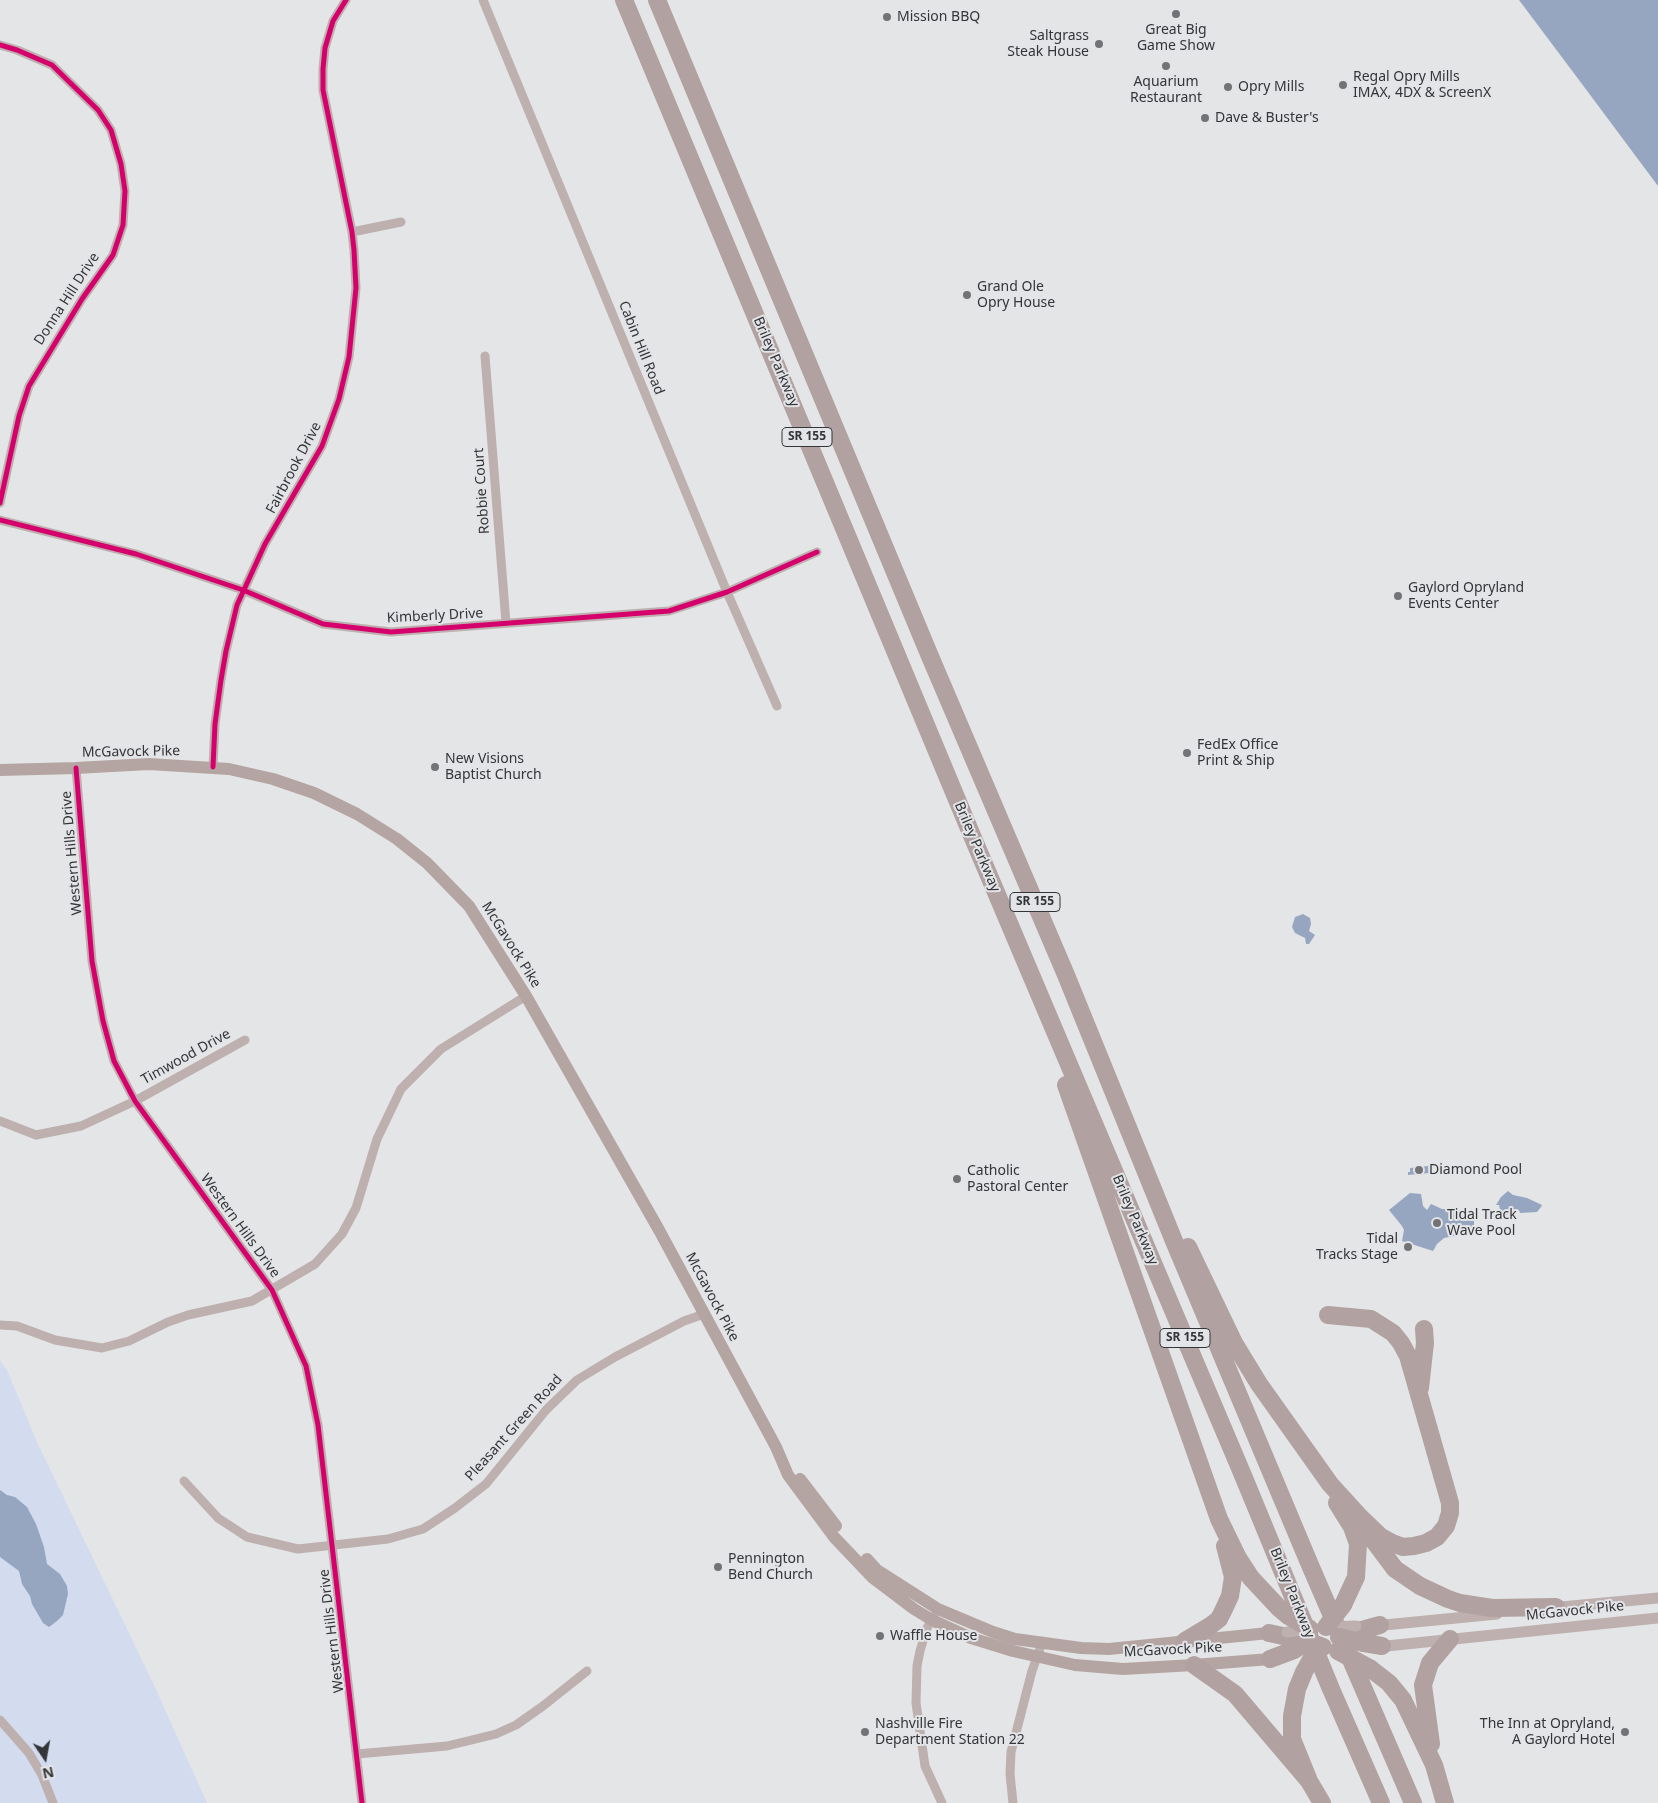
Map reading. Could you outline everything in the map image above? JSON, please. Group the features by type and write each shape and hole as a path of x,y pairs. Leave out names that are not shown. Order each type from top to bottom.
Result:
{"highway":[{"name":"Briley Parkway","path":"624,0 988,873 1331,1689 1381,1803"},
{"name":"Briley Parkway","path":"657,0 929,654 1005,828 1181,1259 1413,1803"},
{"path":"988,873 1074,1107 1219,1519 1233,1577 1230,1596 1219,1618 1186,1641"},
{"path":"1106,1072 1234,1344 1259,1384 1330,1484 1381,1537 1392,1544 1403,1547 1426,1543 1437,1537 1446,1526 1450,1513 1450,1503 1408,1356 1393,1333 1371,1319 1328,1315"},
{"path":"1420,1398 1425,1342 1424,1329"},
{"path":"1322,1803 1309,1781 1292,1740 1292,1716 1308,1643 1343,1604 1356,1577 1358,1544 1330,1484"},
{"path":"1360,1517 1369,1536 1395,1570 1420,1586 1460,1603 1474,1606 1492,1608 1556,1607"},
{"path":"1219,1519 1238,1558 1251,1578 1287,1615 1308,1643 1371,1668 1389,1683 1403,1700 1434,1764"},
{"path":"1270,1659 1308,1643 1365,1639 1380,1625"},
{"path":"1445,1803 1434,1764 1423,1685 1430,1663 1450,1640"},
{"path":"1194,1666 1235,1694 1309,1781"}],"main road":[{"name":"McGavock Pike","path":"0,770 149,764 213,766 273,779 314,793 362,816 396,839 427,863 470,906 526,996 659,1230 776,1447 842,1533 877,1570 970,1638 1038,1657 1075,1665 1123,1669 1194,1666 1270,1659"},
{"name":"McGavock Pike","path":"935,1614 1015,1640 1081,1648 1109,1649 1186,1641 1308,1643"}],"street":[{"name":"Fairbrook Drive","path":"213,766 215,724 222,670 230,632 243,590 269,536 319,452 333,420 349,357 356,288 352,232 323,90 325,48 334,21 346,0"},
{"name":"Cabin Hill Road","path":"482,0 727,592 777,706"},
{"name":"Donna Hill Drive","path":"0,45 52,65 98,110 111,130 121,164 125,192 123,225 113,255 82,299 29,386 19,416 0,503"},
{"path":"352,232 401,222"},
{"name":"Robbie Court","path":"485,356 506,624"},
{"name":"Kimberly Drive","path":"0,520 136,554 243,590 323,624 391,632 669,611 727,592 817,552"},
{"name":"Western Hills Drive","path":"76,768 93,970 103,1021 114,1061 135,1101 272,1290 306,1366 318,1425 362,1803"},
{"path":"0,1325 17,1326 55,1340 102,1348 129,1341 168,1322 188,1315 252,1300 315,1264 342,1234 356,1208 377,1139 401,1089 441,1049 526,996"},
{"name":"Timwood Drive","path":"0,1122 36,1135 81,1126 135,1101 245,1040"},
{"name":"Pleasant Green Road","path":"184,1481 218,1518 247,1537 298,1549 388,1539 423,1529 456,1508 486,1484 546,1410 577,1380 614,1357 684,1321 704,1314"},
{"name":"McGavock Pike","path":"1380,1625 1658,1598"},
{"path":"935,1614 920,1651 917,1666 916,1703 925,1766 942,1803"},
{"name":"McGavock Pike","path":"1365,1639 1450,1640 1658,1618"},
{"path":"1013,1803 1010,1774 1011,1752 1032,1671 1042,1643"},
{"path":"357,1754 447,1746 496,1734 516,1725 587,1671"},
{"path":"0,1720 29,1753 42,1776 53,1803"}],"shaded area":[{"path":"1519,0 1658,0 1658,186 1579,80"},
{"path":"1303,914 1310,918 1309,931 1315,935 1309,944 1306,944 1305,938 1295,933 1292,927 1295,917"},
{"name":"Diamond Pool","path":"1428,1166 1429,1173 1408,1175 1410,1168"},
{"path":"1508,1191 1513,1195 1527,1198 1542,1205 1537,1212 1520,1213 1519,1210 1504,1216 1501,1214 1499,1205 1496,1205"},
{"name":"Tidal Track Wave Pool","path":"1410,1193 1421,1194 1423,1206 1427,1210 1431,1204 1442,1209 1463,1210 1467,1212 1473,1216 1474,1232 1444,1238 1433,1251 1402,1241 1404,1230 1389,1210"},
{"path":"0,1361 7,1370 37,1442 153,1683 207,1803 0,1803"},
{"path":"0,1490 7,1495 15,1497 27,1507 36,1524 44,1547 47,1564 60,1574 67,1586 68,1594 63,1615 49,1627 43,1623 32,1604 30,1596 22,1584 19,1571 0,1557"}],"cycle path":[{"path":"213,767 215,724 221,680 237,605 265,544 322,446 339,399 349,357 356,288 354,250 323,90 325,48 333,21 346,0"},
{"path":"0,45 52,65 98,110 111,130 121,164 125,191 123,225 113,255 82,299 29,386 19,416 0,503"},
{"path":"0,520 136,554 243,590 323,624 391,632 669,611 727,592 817,552"},
{"path":"76,768 92,961 103,1021 114,1061 135,1101 272,1290 306,1366 318,1425 362,1803"}],"place":[{"name":"Great Big Game Show","path":"1176,14"},
{"name":"Mission BBQ","path":"887,17"},
{"name":"Saltgrass Steak House","path":"1099,44"},
{"name":"Aquarium Restaurant","path":"1166,66"},
{"name":"Regal Opry Mills IMAX, 4DX & ScreenX","path":"1343,85"},
{"name":"Opry Mills","path":"1228,87"},
{"name":"Dave & Buster's","path":"1205,118"},
{"name":"Grand Ole Opry House","path":"967,295"},
{"name":"Gaylord Opryland Events Center","path":"1398,596"},
{"name":"FedEx Office Print & Ship","path":"1187,753"},
{"name":"New Visions Baptist Church","path":"435,767"},
{"name":"Diamond Pool","path":"1419,1170"},
{"name":"Catholic Pastoral Center","path":"957,1179"},
{"name":"Tidal Track Wave Pool","path":"1437,1223"},
{"name":"Tidal Tracks Stage","path":"1408,1247"},
{"name":"Pennington Bend Church","path":"718,1567"},
{"name":"Waffle House","path":"880,1636"},
{"name":"Nashville Fire Department Station 22","path":"865,1732"},
{"name":"The Inn at Opryland, A Gaylord Hotel","path":"1625,1732"}]}
